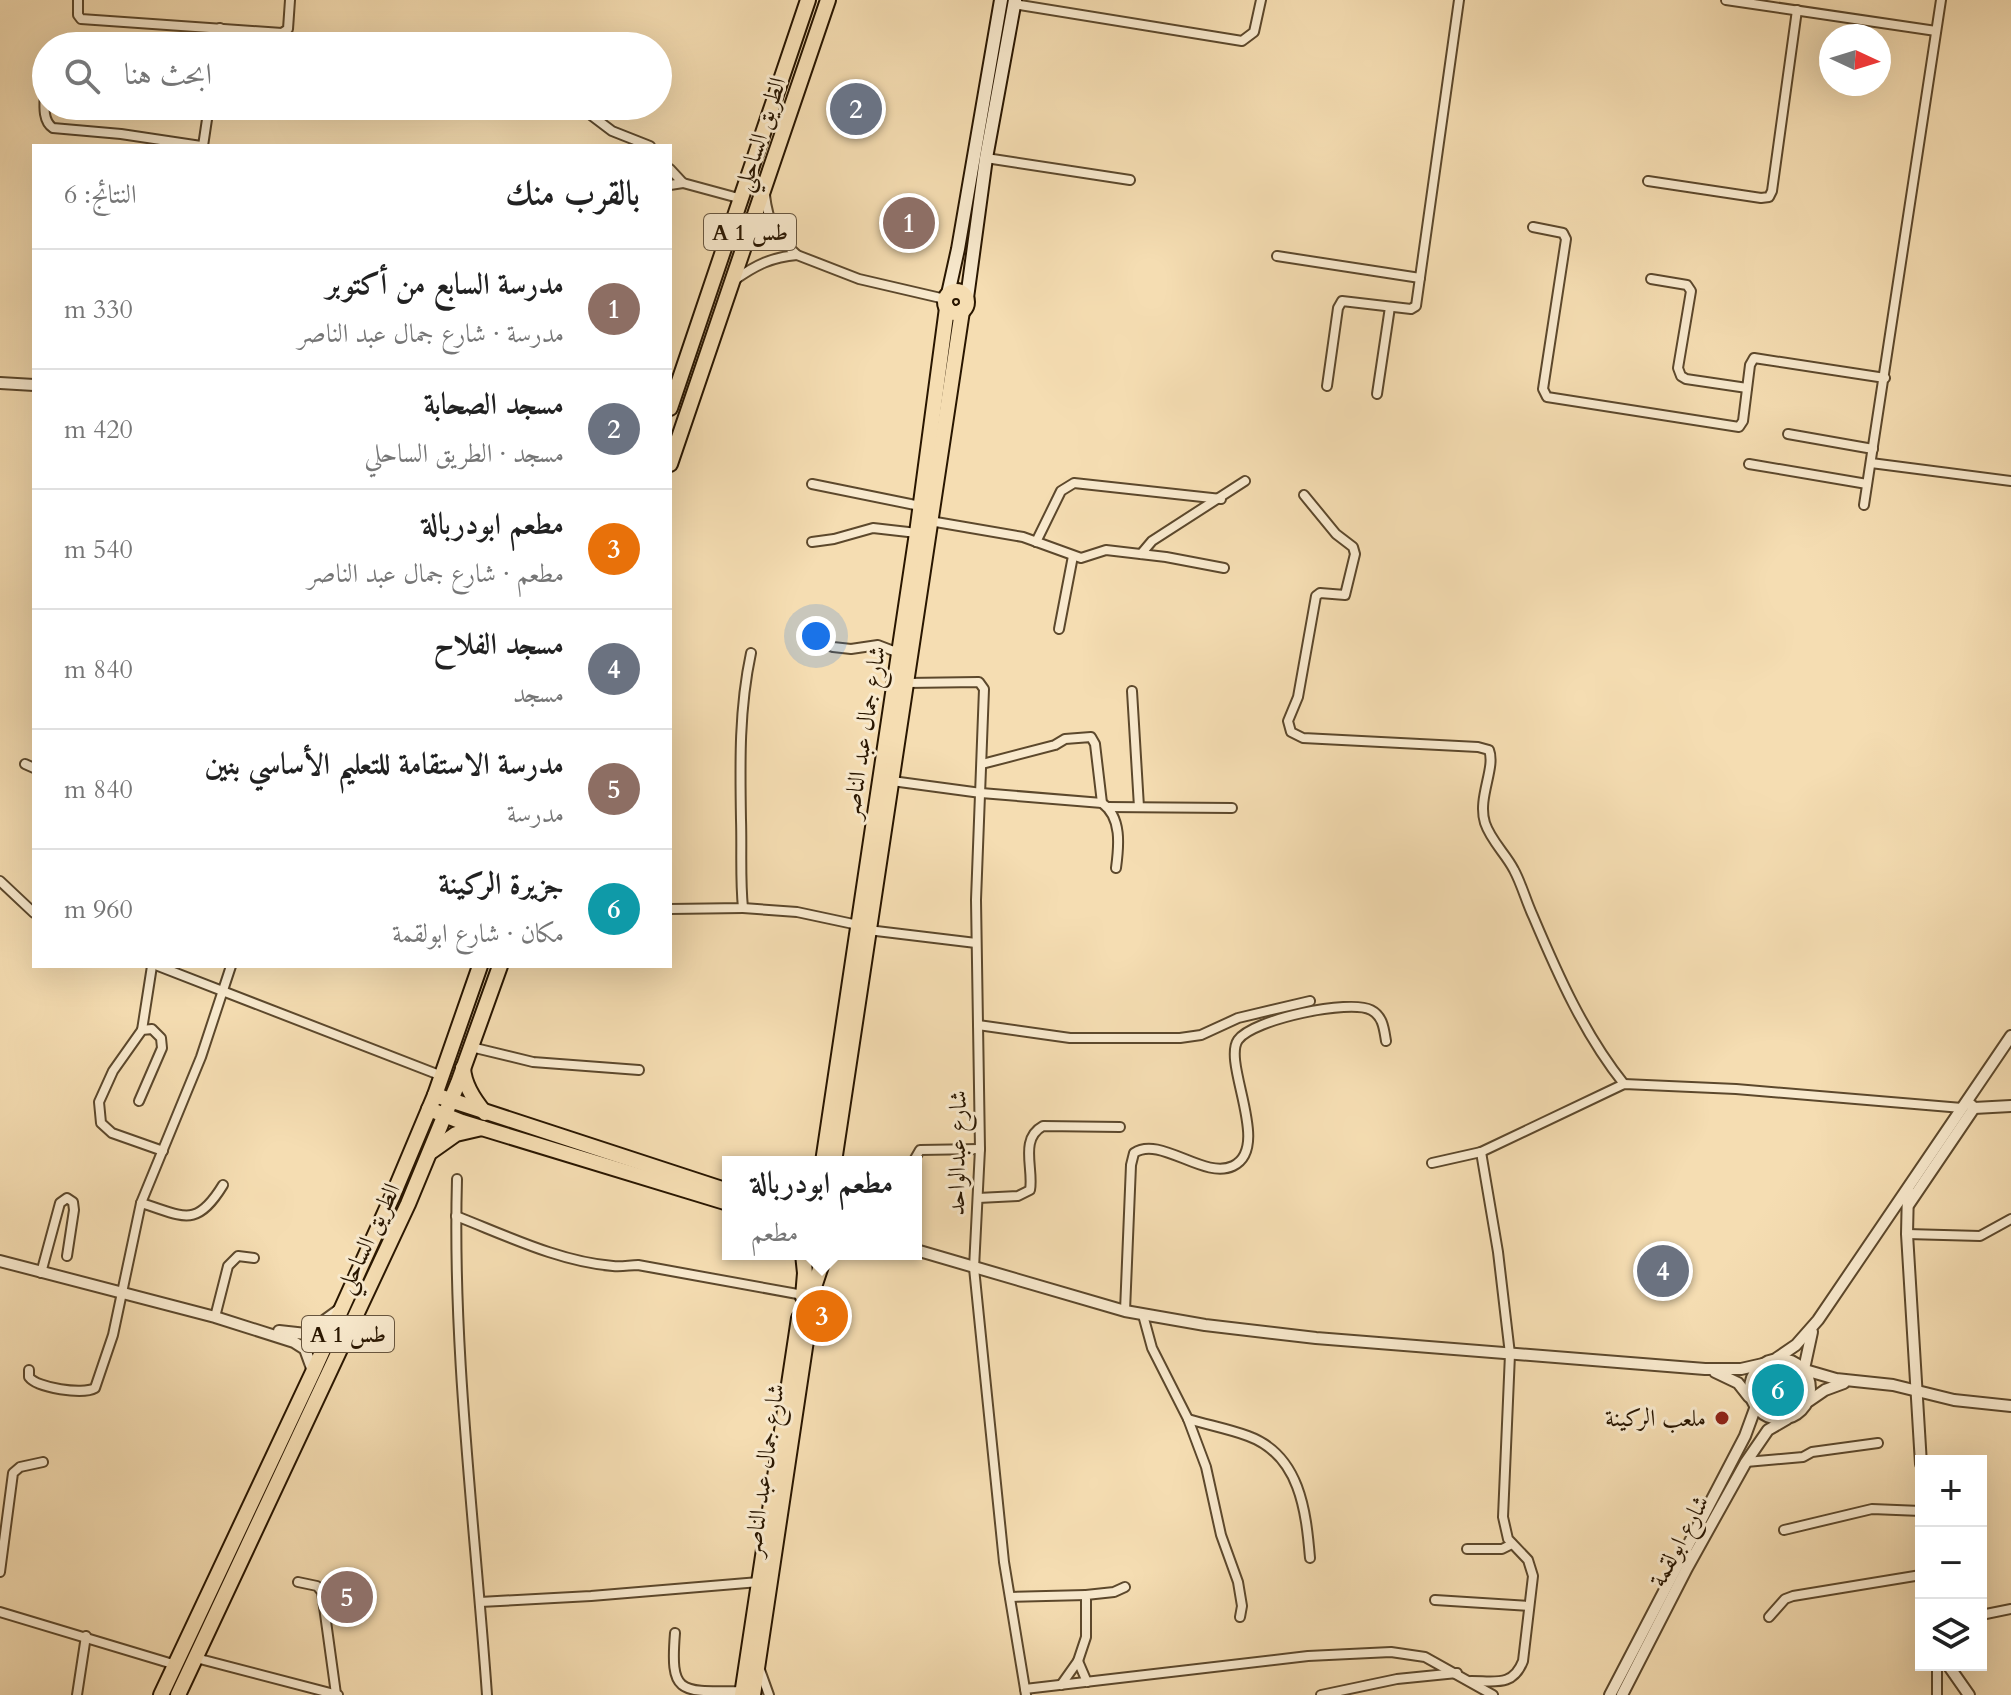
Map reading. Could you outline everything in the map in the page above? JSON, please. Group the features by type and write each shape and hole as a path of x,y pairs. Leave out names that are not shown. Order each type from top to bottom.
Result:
{"main road":[{"name":"الطريق الساحلي","path":"672,402 808,0"},
{"name":"الطريق الساحلي","path":"672,458 828,0"},
{"name":"شارع جمال عبد الناصر","path":"835,1156 947,300 1001,0"},
{"name":"شارع جمال عبد الناصر","path":"824,1156 863,927 892,781 986,158 1014,2"},
{"path":"947,300 957,290 965,305"},
{"name":"الطريق الساحلي","path":"161,1695 313,1372 432,1102 479,968"},
{"name":"الطريق الساحلي","path":"178,1695 429,1155 499,968"},
{"path":"463,1067 463,1076 484,1120"},
{"path":"432,1102 722,1201"},
{"path":"429,1155 448,1138 484,1120 722,1189"},
{"name":"شارع جمال عبد الناصر","path":"746,1694 759,1582 803,1295 804,1260"},
{"name":"شارع جمال عبد الناصر","path":"746,1694 758,1662 814,1287 823,1260"},
{"path":"235,1539 250,1545"}],"street":[{"path":"78,0 81,19 286,32 290,0"},
{"path":"1014,2 1242,41 1254,32 1261,0"},
{"path":"1327,386 1339,304 1346,300 1415,308 1459,0"},
{"path":"1726,0 1936,31"},
{"path":"1864,505 1941,0"},
{"path":"1648,181 1769,197 1797,10"},
{"path":"220,28 220,32"},
{"path":"46,120 53,128 188,144"},
{"path":"202,144 207,120"},
{"path":"597,120 612,131 645,144"},
{"path":"986,158 1130,180"},
{"path":"672,171 683,183"},
{"path":"672,185 683,183 742,199"},
{"path":"765,191 768,220 779,239 797,255 859,279 947,300"},
{"path":"1533,227 1563,233 1566,239 1543,389 1547,397 1739,427 1743,421 1751,360 1758,357 1885,378"},
{"path":"732,282 775,256 797,255"},
{"path":"1277,256 1420,278"},
{"path":"1651,279 1687,285 1691,291 1678,368 1681,376 1747,388"},
{"path":"1377,394 1390,307"},
{"path":"0,383 32,385"},
{"path":"1788,434 1873,449"},
{"path":"1871,463 2011,481"},
{"path":"1749,464 1867,484"},
{"path":"1141,554 1152,541 1245,481"},
{"path":"1036,542 1061,491 1074,483 1221,499"},
{"path":"812,484 920,506"},
{"path":"1304,495 1336,534 1353,547 1355,554 1345,595 1320,593 1316,596 1298,697 1288,721 1291,732 1303,738 1489,750 1491,760 1483,802 1485,823 1515,873 1581,1019 1624,1084"},
{"path":"930,521 1023,537 1085,558 1106,550 1224,568"},
{"path":"812,542 873,528 917,533"},
{"path":"1059,629 1073,556"},
{"path":"809,628 824,644 833,647 851,649 878,645 899,653"},
{"path":"743,908 740,878 740,732 742,692 751,653"},
{"name":"شارع عبدالواحد","path":"907,683 982,684 984,689 976,943 980,1149 974,1268 1004,1562 1026,1692"},
{"path":"1132,691 1139,807"},
{"path":"982,764 1055,745 1065,739 1091,737 1095,744 1105,805 1114,816 1117,830 1116,868"},
{"path":"892,781 1105,805 1232,808"},
{"path":"0,881 32,911"},
{"path":"672,909 743,908 797,912 863,927 976,943"},
{"path":"152,968 142,1030 113,1071 99,1102 101,1123 112,1133 163,1151"},
{"path":"163,968 442,1076"},
{"path":"29,1370 29,1377 37,1384 85,1391 95,1388 123,1295 141,1203 201,1057 230,968"},
{"path":"978,1025 1023,1034 1070,1038 1180,1038 1201,1035 1238,1018 1310,1001"},
{"path":"1125,1311 1134,1153 1142,1147 1154,1147 1190,1162 1224,1168 1241,1160 1247,1143 1248,1117 1234,1062 1234,1048 1239,1038 1251,1028 1297,1014 1361,1007 1374,1011 1383,1023 1386,1041"},
{"path":"139,1101 162,1048 161,1038 152,1029 142,1030"},
{"path":"1909,1204 2011,1036"},
{"path":"471,1047 533,1062 639,1070"},
{"path":"1432,1163 1481,1152 1624,1084 1968,1106 2011,1106"},
{"path":"922,1252 1143,1315 1316,1338 1705,1369 1741,1369 1777,1358 1796,1345 1818,1320 1968,1106"},
{"path":"978,1198 1018,1196 1030,1190 1031,1136 1043,1126 1120,1127"},
{"path":"916,1156 920,1150 980,1149"},
{"path":"1471,1681 1509,1680 1519,1671 1523,1661 1533,1576 1528,1560 1508,1539 1503,1517 1510,1354 1498,1252 1481,1152"},
{"path":"457,1179 464,1401 487,1695"},
{"path":"141,1203 187,1216 201,1213 211,1205 223,1185"},
{"path":"1908,1189 1907,1234 1921,1455"},
{"path":"41,1273 60,1203 67,1198 73,1202 74,1210 67,1256"},
{"path":"456,1216 537,1248 597,1264 616,1267 638,1265 803,1295"},
{"path":"1907,1234 1980,1236 2011,1219"},
{"path":"215,1317 228,1266 238,1256 254,1258"},
{"path":"0,1261 215,1317 302,1346 308,1353 313,1372"},
{"path":"242,1325 306,1334 342,1307"},
{"path":"1143,1315 1152,1348 1188,1419 1206,1467 1221,1535 1238,1582 1242,1606 1240,1617"},
{"path":"1705,1369 1738,1383 1769,1417 1787,1419 1803,1410 1808,1402 1811,1386 1804,1370 1807,1349 1818,1320"},
{"path":"1777,1358 1792,1360 1804,1370 1836,1379 1918,1390 1954,1400 2011,1406"},
{"path":"1754,1404 1751,1380 1763,1364"},
{"path":"1808,1402 1833,1386 1854,1381"},
{"name":"شارع ابولقمة","path":"1610,1695 1732,1461 1754,1404"},
{"path":"1188,1419 1251,1437 1274,1452 1295,1479 1306,1510 1310,1558"},
{"name":"شارع ابولقمة","path":"1622,1695 1746,1462 1768,1430 1787,1419"},
{"path":"1746,1462 1803,1457 1812,1452 1878,1443"},
{"path":"0,1572 13,1473 20,1467 43,1462"},
{"path":"1784,1530 1872,1509 1915,1511"},
{"path":"1467,1549 1502,1549 1512,1544"},
{"path":"1769,1617 1785,1599 1793,1596 1915,1576"},
{"path":"196,1658 337,1695 322,1592 317,1586 298,1582"},
{"path":"480,1602 759,1582"},
{"path":"1010,1597 1086,1595 1114,1592 1125,1587"},
{"path":"1061,1685 1078,1661 1086,1637 1086,1595"},
{"path":"1435,1600 1529,1606"},
{"path":"1987,1614 2011,1609"},
{"path":"0,1612 176,1665"},
{"path":"675,1633 673,1668 676,1683 682,1690 746,1694"},
{"path":"77,1695 86,1636"},
{"path":"1026,1692 1061,1685 1308,1656 1391,1652 1425,1657 1493,1695"},
{"path":"1078,1661 1087,1682"},
{"path":"758,1662 769,1695"},
{"path":"1937,1671 1937,1695"},
{"path":"1952,1671 1969,1695"},
{"path":"1321,1695 1397,1679 1458,1673"}],"place":[{"name":"مسجد الصحابة","path":"856,109"},
{"name":"مدرسة السابع من أكتوبر","path":"909,223"},
{"name":"مسجد الفلاح","path":"1663,1271"},
{"name":"مطعم ابودربالة","path":"822,1316"},
{"name":"جزيرة الركينة","path":"1778,1390"},
{"name":"ملعب الركينة","path":"1722,1418"},
{"name":"مدرسة الاستقامة للتعليم الأساسي بنين","path":"347,1597"}]}
